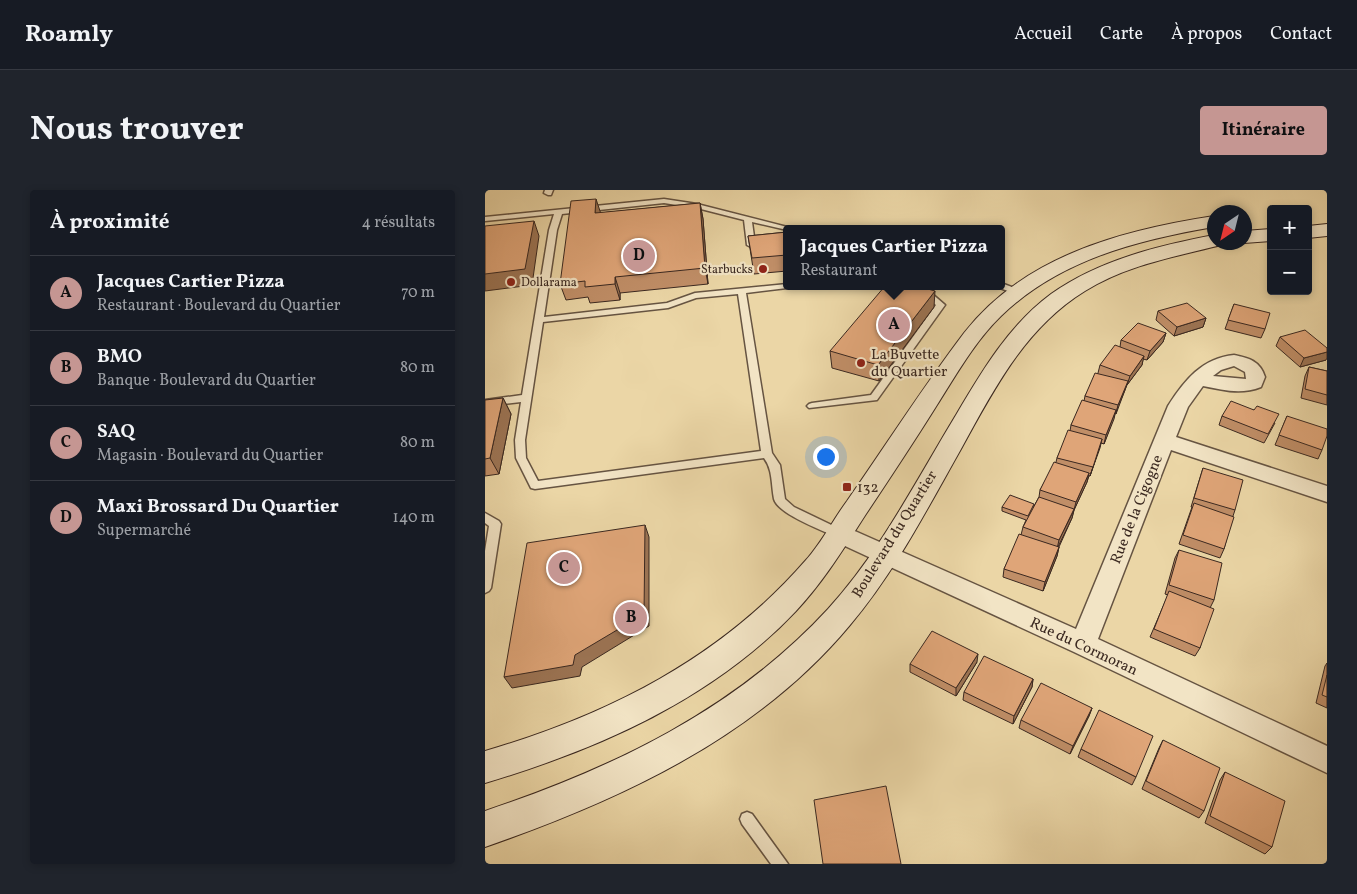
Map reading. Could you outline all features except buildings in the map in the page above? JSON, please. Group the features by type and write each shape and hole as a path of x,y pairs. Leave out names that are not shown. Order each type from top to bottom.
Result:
{"main road":[{"path":"485,768 565,741 608,723 686,680 730,649 768,617 813,572 951,365 1009,288 1097,249 1151,233 1207,223"},
{"path":"1312,232 1327,230"},
{"path":"1252,236 1267,235"},
{"name":"Boulevard du Quartier","path":"485,829 547,808 611,781 667,753 716,722 762,689 824,633 865,585 885,555 998,365 1013,344 1042,312 1079,286 1109,271 1167,251 1207,243"}],"street":[{"name":"Rue de la Cigogne","path":"1083,644 1178,406 1200,380"},
{"path":"1164,440 1327,494"},
{"name":"Rue du Cormoran","path":"840,534 1083,644 1327,760"}],"lane":[{"path":"485,219 664,201 697,206 783,227"},
{"path":"558,212 553,230 525,398 520,440 521,458 535,485 767,454"},
{"path":"748,219 751,245 758,248 767,247"},
{"path":"543,231 553,230"},
{"path":"538,320 668,305 695,296 783,286"},
{"path":"812,406 874,398 941,305 924,290"},
{"path":"742,291 767,454 775,465 776,488 782,504 840,534"},
{"path":"485,403 525,398"},
{"path":"485,517 495,524 485,588"},
{"path":"747,819 780,864"}],"place":[{"name":"Maxi Brossard Du Quartier","path":"639,256"},
{"name":"Starbucks","path":"763,269"},
{"name":"Dollarama","path":"511,282"},
{"name":"Jacques Cartier Pizza","path":"894,325"},
{"name":"La Buvette du Quartier","path":"861,363"},
{"name":"132","path":"847,487"},
{"name":"SAQ","path":"564,568"},
{"name":"BMO","path":"631,618"}]}
